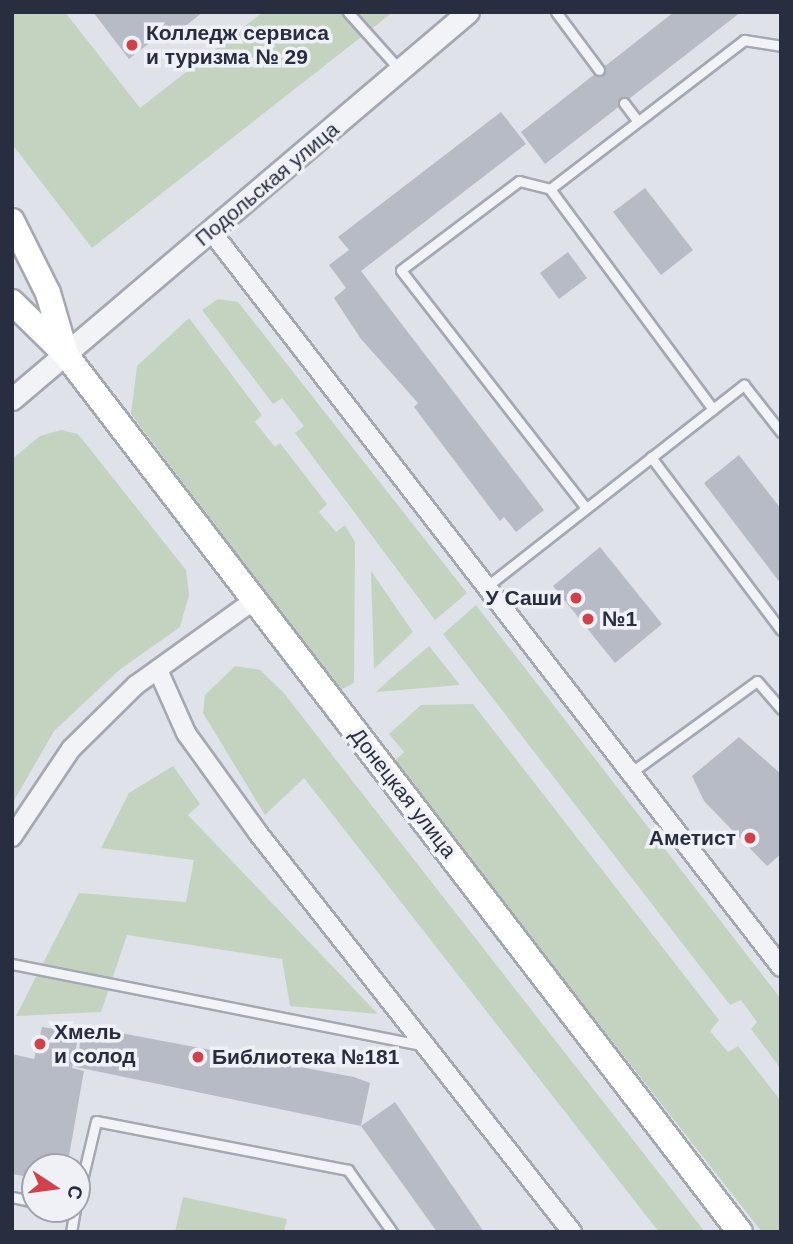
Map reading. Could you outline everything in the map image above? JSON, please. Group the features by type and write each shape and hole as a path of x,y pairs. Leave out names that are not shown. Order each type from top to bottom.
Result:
{"main road":[{"name":"Донецкая улица","path":"12,221 48,293 66,355"},
{"name":"Донецкая улица","path":"12,302 66,355 740,1232"}],"street":[{"name":"Подольская улица","path":"12,399 468,12"},
{"path":"211,231 781,967"},
{"path":"12,837 71,749 158,670 254,601"},
{"path":"158,670 186,733 422,1045 572,1232"}],"lane":[{"path":"348,12 400,70"},
{"path":"556,12 599,71"},
{"path":"550,189 744,40 781,46"},
{"path":"624,103 637,120"},
{"path":"586,508 401,270 519,181 550,189 713,409"},
{"path":"486,587 744,385 781,432"},
{"path":"651,457 781,630"},
{"path":"629,774 757,681 781,709"},
{"path":"12,964 422,1045"},
{"path":"88,1153 96,1121 348,1170 392,1232"}],"green space":[{"path":"12,12 65,12 140,108 263,12 393,12 92,248 12,144"},
{"path":"218,299 238,302 467,593 435,620 295,433 304,426 282,398 273,404 202,310"},
{"path":"189,318 262,415 255,422 275,447 280,443 327,504 319,512 336,532 345,525 355,542 354,683 340,690 131,414 137,366"},
{"path":"61,430 78,434 186,570 189,595 180,627 118,671 54,731 12,804 12,459 40,436"},
{"path":"371,571 413,632 374,669"},
{"path":"476,605 781,999 781,1069 751,1029 757,1022 741,1000 730,1005 443,634"},
{"path":"429,646 460,685 376,692 390,679"},
{"path":"235,666 260,670 283,692 705,1232 659,1232 304,778 265,815 203,713 205,695"},
{"path":"473,704 719,1020 710,1031 728,1052 738,1046 781,1101 781,1232 762,1232 393,762 404,752 389,734 421,705"},
{"path":"173,766 200,804 188,815 378,1014 290,1006 282,959 127,935 101,1012 16,1016 79,893 186,902 194,860 101,848 129,793"},
{"path":"183,1197 287,1219 284,1232 175,1232"}],"building":[{"name":"Колледж сервиса и туризма № 29","path":"93,12 203,12 178,32 172,25 129,59"},
{"path":"674,12 741,12 545,164 521,132"},
{"path":"501,112 526,144 361,271 544,510 516,532 504,517 500,521 414,407 418,403 361,339 334,298 346,288 329,265 349,250 338,237"},
{"path":"645,188 693,250 661,275 613,212"},
{"path":"568,252 587,278 559,299 540,273"},
{"path":"739,455 781,509 781,584 704,483"},
{"path":"600,547 662,624 615,663 553,586"},
{"path":"739,737 781,774 781,854 767,866 704,801 692,776"},
{"path":"83,1026 354,1077 370,1083 361,1126 76,1067"},
{"path":"42,1027 79,1033 72,1068 84,1071 69,1153 21,1153 21,1176 12,1174 12,1054 34,1059"},
{"path":"395,1102 484,1232 437,1232 361,1126"}],"place":[{"name":"Колледж сервиса и туризма № 29","path":"132,45"},
{"name":"У Саши","path":"576,598"},
{"name":"№1","path":"588,619"},
{"name":"Аметист","path":"750,838"},
{"name":"Хмель и солод","path":"40,1044"},
{"name":"Библиотека №181","path":"198,1057"}]}
